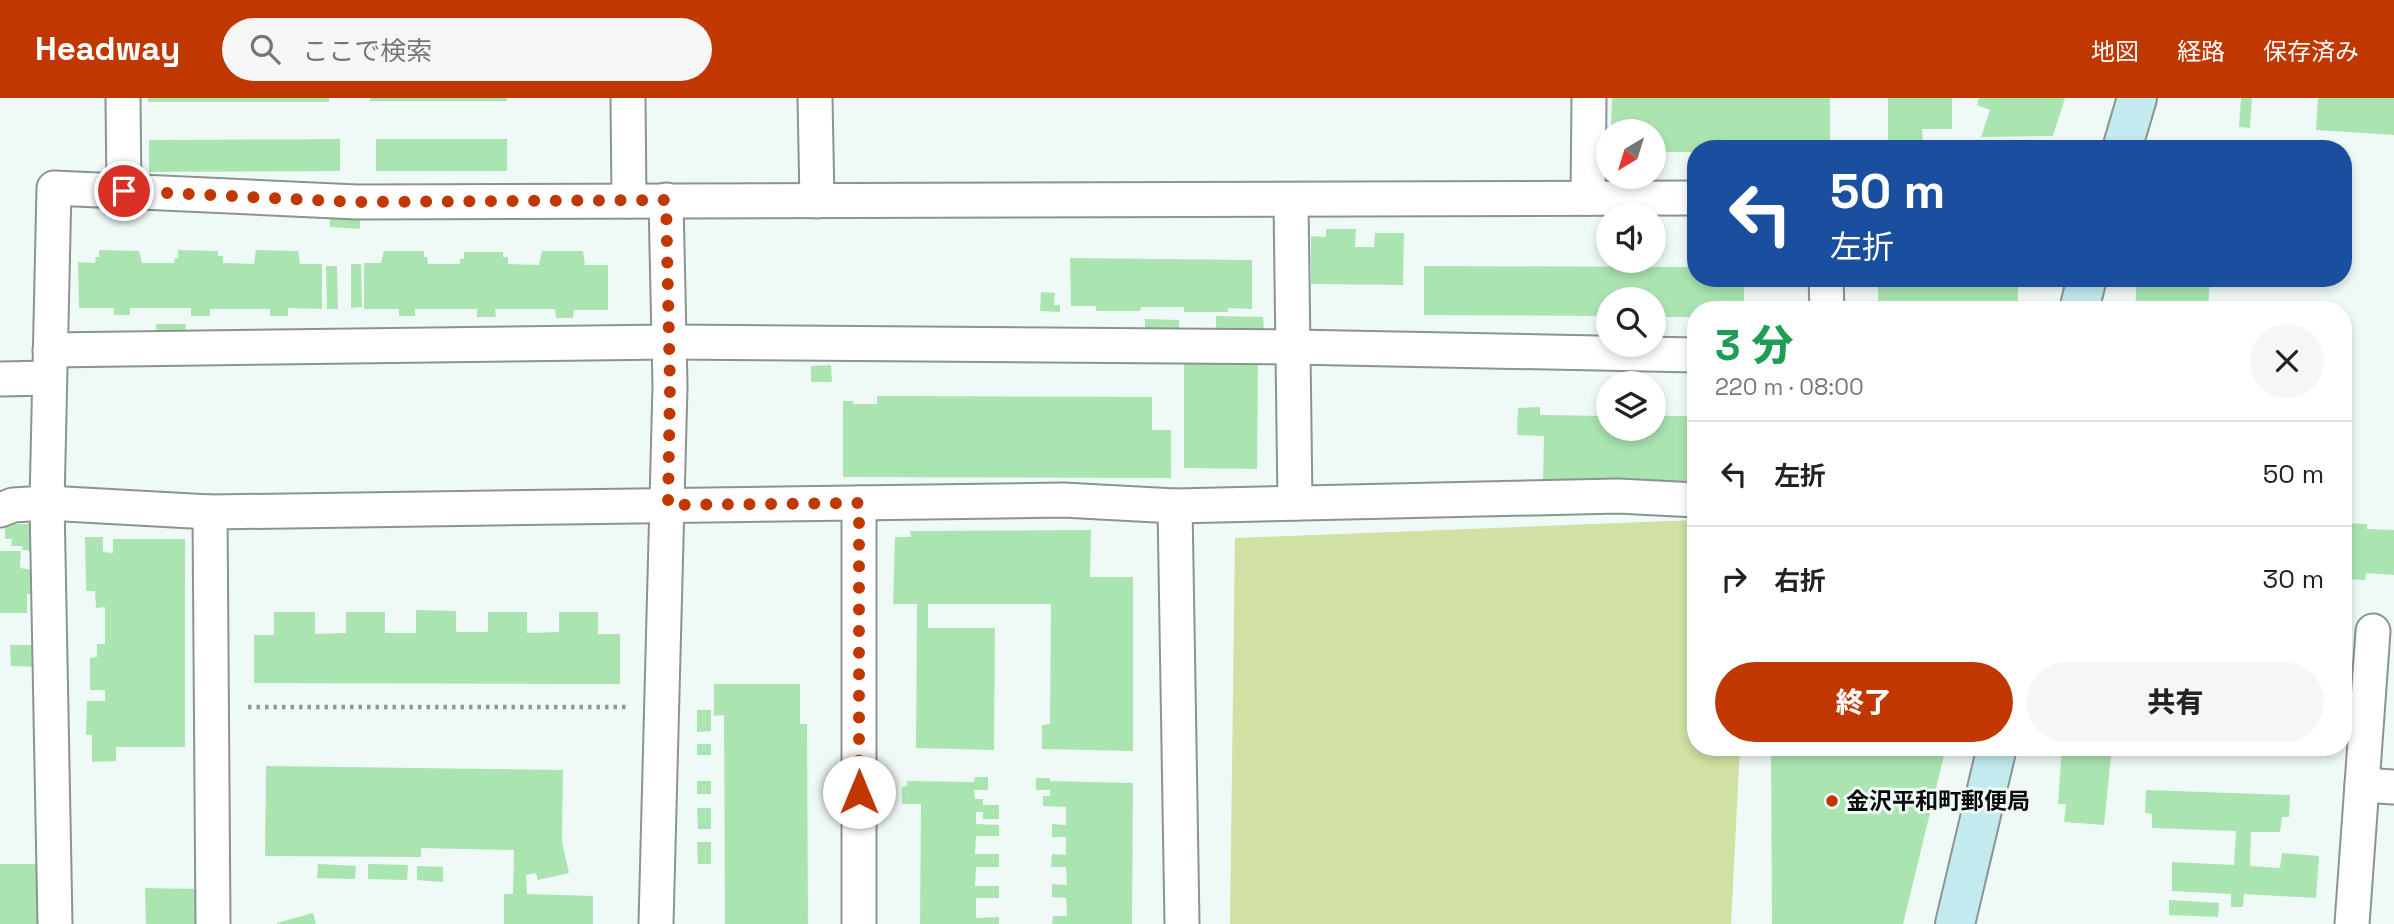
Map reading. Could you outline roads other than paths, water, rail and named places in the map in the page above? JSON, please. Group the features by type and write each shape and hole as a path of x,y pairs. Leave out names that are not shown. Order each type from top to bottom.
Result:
{"main road":[{"path":"2125,140 2137,98"},
{"path":"1955,924 1995,756"}],"street":[{"path":"123,98 124,191"},
{"path":"628,98 629,201"},
{"path":"815,98 817,201"},
{"path":"1588,198 1589,98"},
{"path":"55,924 47,503 54,188 356,202 1687,198"},
{"path":"656,924 668,505 666,200"},
{"path":"1292,201 1296,503"},
{"path":"0,379 50,364 669,342 1293,347 1687,355"},
{"path":"0,510 13,505 47,503 210,512 1063,500 1175,506 1618,496 1687,499"},
{"path":"859,503 859,924"},
{"path":"1175,506 1182,924"},
{"path":"210,512 213,924"},
{"path":"2352,924 2378,786 2370,630"}],"place":[{"name":"金沢平和町郵便局","path":"1832,801"}]}
